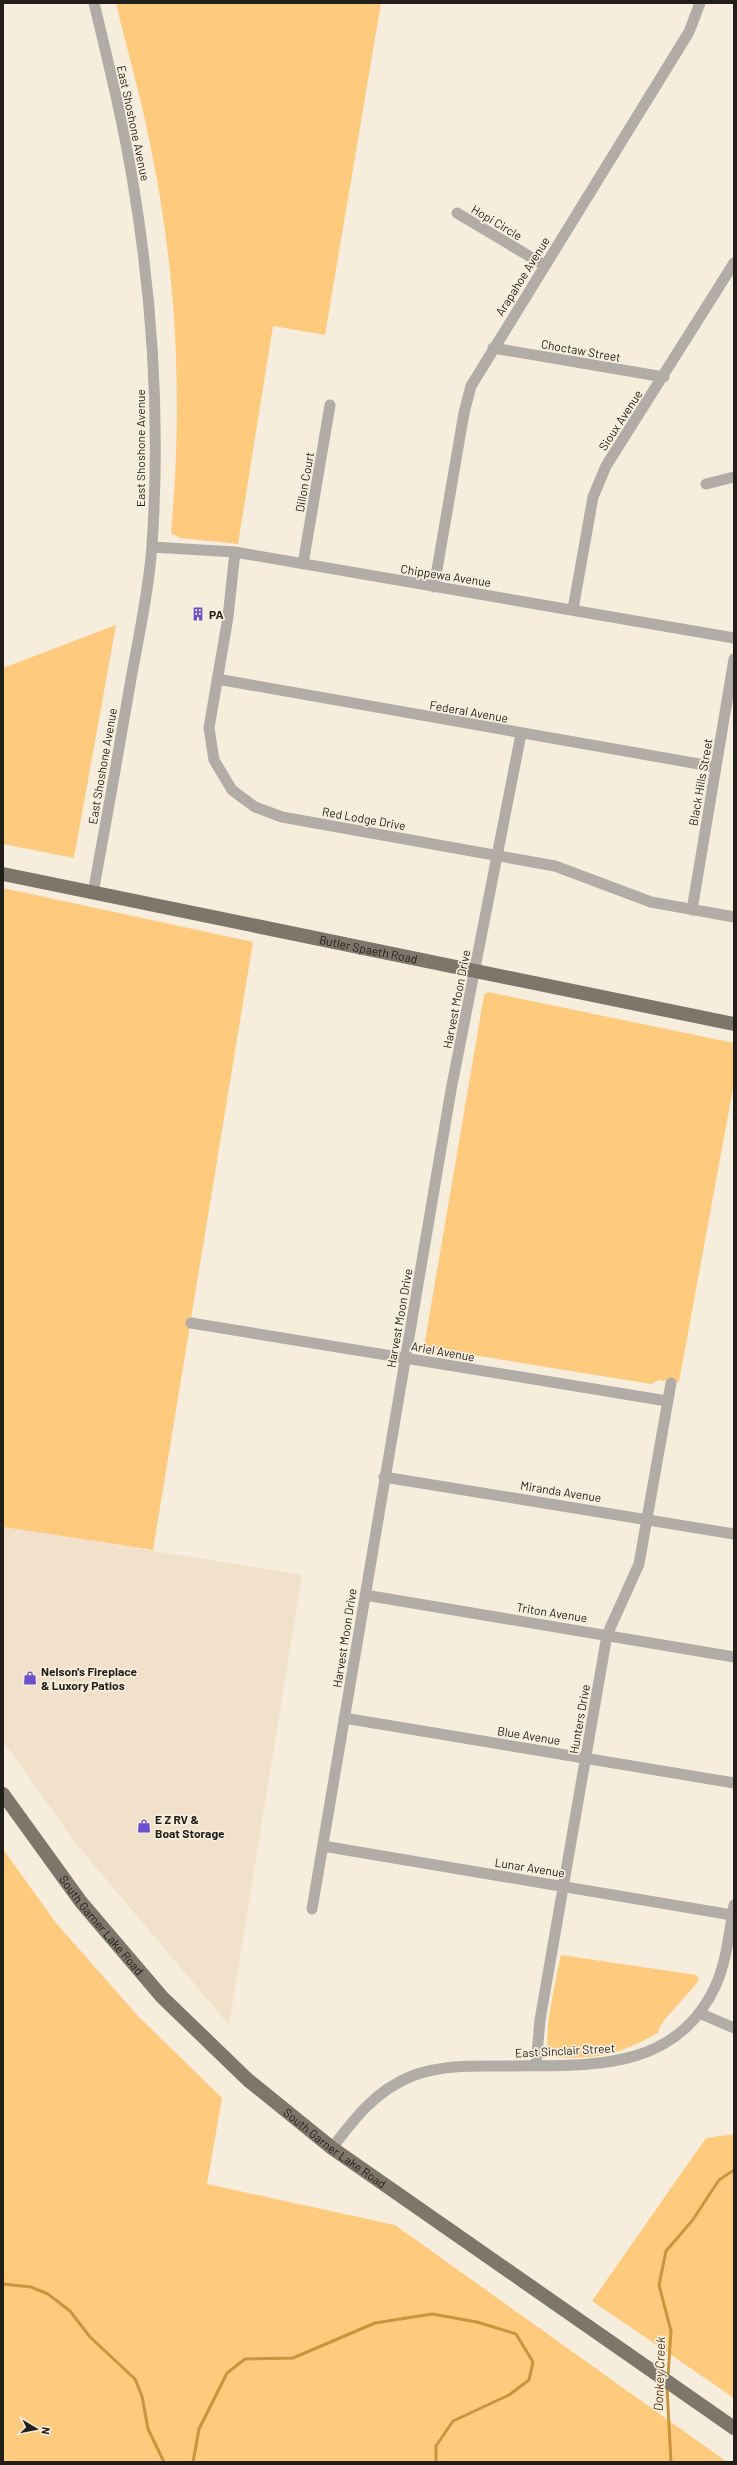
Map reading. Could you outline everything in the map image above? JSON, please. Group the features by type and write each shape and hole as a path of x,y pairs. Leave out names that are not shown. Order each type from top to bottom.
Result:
{"main road":[{"name":"Butler Spaeth Road","path":"3,874 734,1024"},
{"name":"South Garner Lake Road","path":"3,1794 81,1902 162,1997 248,2080 332,2148 640,2364 734,2428"}],"street":[{"name":"East Shoshone Avenue","path":"93,893 152,547 154,385 148,298 134,188 94,3"},
{"name":"Arapahoe Avenue","path":"434,587 464,413 471,386 688,32 700,3"},
{"name":"Hopi Circle","path":"457,213 544,265"},
{"name":"Sioux Avenue","path":"573,609 593,497 606,466 664,377 734,263"},
{"name":"Choctaw Street","path":"493,348 664,377"},
{"name":"Dillon Court","path":"303,564 330,405"},
{"path":"706,484 734,477"},
{"name":"Chippewa Avenue","path":"152,547 235,552 434,587 573,609 734,638"},
{"name":"Red Lodge Drive","path":"235,552 228,617 209,728 214,760 232,790 255,807 282,817 556,866 651,902 734,917"},
{"name":"Black Hills Street","path":"692,910 734,659"},
{"name":"Federal Avenue","path":"217,679 521,734 716,766"},
{"name":"Harvest Moon Drive","path":"312,1909 384,1476 451,1090 521,734"},
{"name":"Ariel Avenue","path":"191,1323 667,1401"},
{"name":"Hunters Drive","path":"536,2065 540,2020 607,1635 639,1564 671,1383"},
{"name":"Miranda Avenue","path":"384,1476 647,1518 734,1534"},
{"name":"Triton Avenue","path":"365,1595 734,1657"},
{"name":"Blue Avenue","path":"344,1718 734,1783"},
{"name":"Lunar Avenue","path":"323,1846 564,1885 733,1910"},
{"name":"East Sinclair Street","path":"332,2148 367,2105 389,2088 412,2076 454,2066 614,2062 648,2053 679,2035 699,2013 715,1987 722,1965 733,1910"},
{"path":"699,2013 734,2028"}],"shaded area":[{"path":"116,3 381,3 325,335 273,326 238,544 180,538 171,533 177,435 177,387 172,289 159,192 150,144"},
{"path":"116,625 74,858 3,844 3,668"},
{"path":"3,888 253,942 153,1550 3,1527"},
{"path":"488,992 734,1043 734,1083 679,1382 659,1380 651,1384 424,1347 484,995"},
{"path":"3,1527 302,1575 229,2025 77,1845 3,1741"},
{"path":"3,1849 56,1923 138,2016 222,2098 207,2184 395,2225 727,2462 3,2462"},
{"path":"561,1955 696,1975 699,1979 690,1992 664,2021 658,2033 619,2051 594,2057 550,2057 547,2038 548,2024"},
{"path":"734,2134 734,2398 592,2301 706,2138"}],"waterway":[{"name":"Donkey Creek","path":"668,2376 671,2331 659,2285 666,2251 692,2221 719,2180 734,2170"},
{"path":"3,2284 31,2287 48,2294 70,2311 90,2337 135,2379 142,2396 148,2429 164,2462"},
{"path":"193,2462 199,2429 227,2373 245,2359 293,2358 375,2323 432,2314 477,2322 516,2334 533,2362 529,2380 509,2395 453,2421 436,2446 436,2462"},
{"name":"Donkey Creek","path":"667,2388 671,2462"}],"place":[{"name":"PA","path":"198,614"},
{"name":"Nelson's Fireplace & Luxory Patios","path":"30,1678"},
{"name":"E Z RV & Boat Storage","path":"144,1826"}]}
